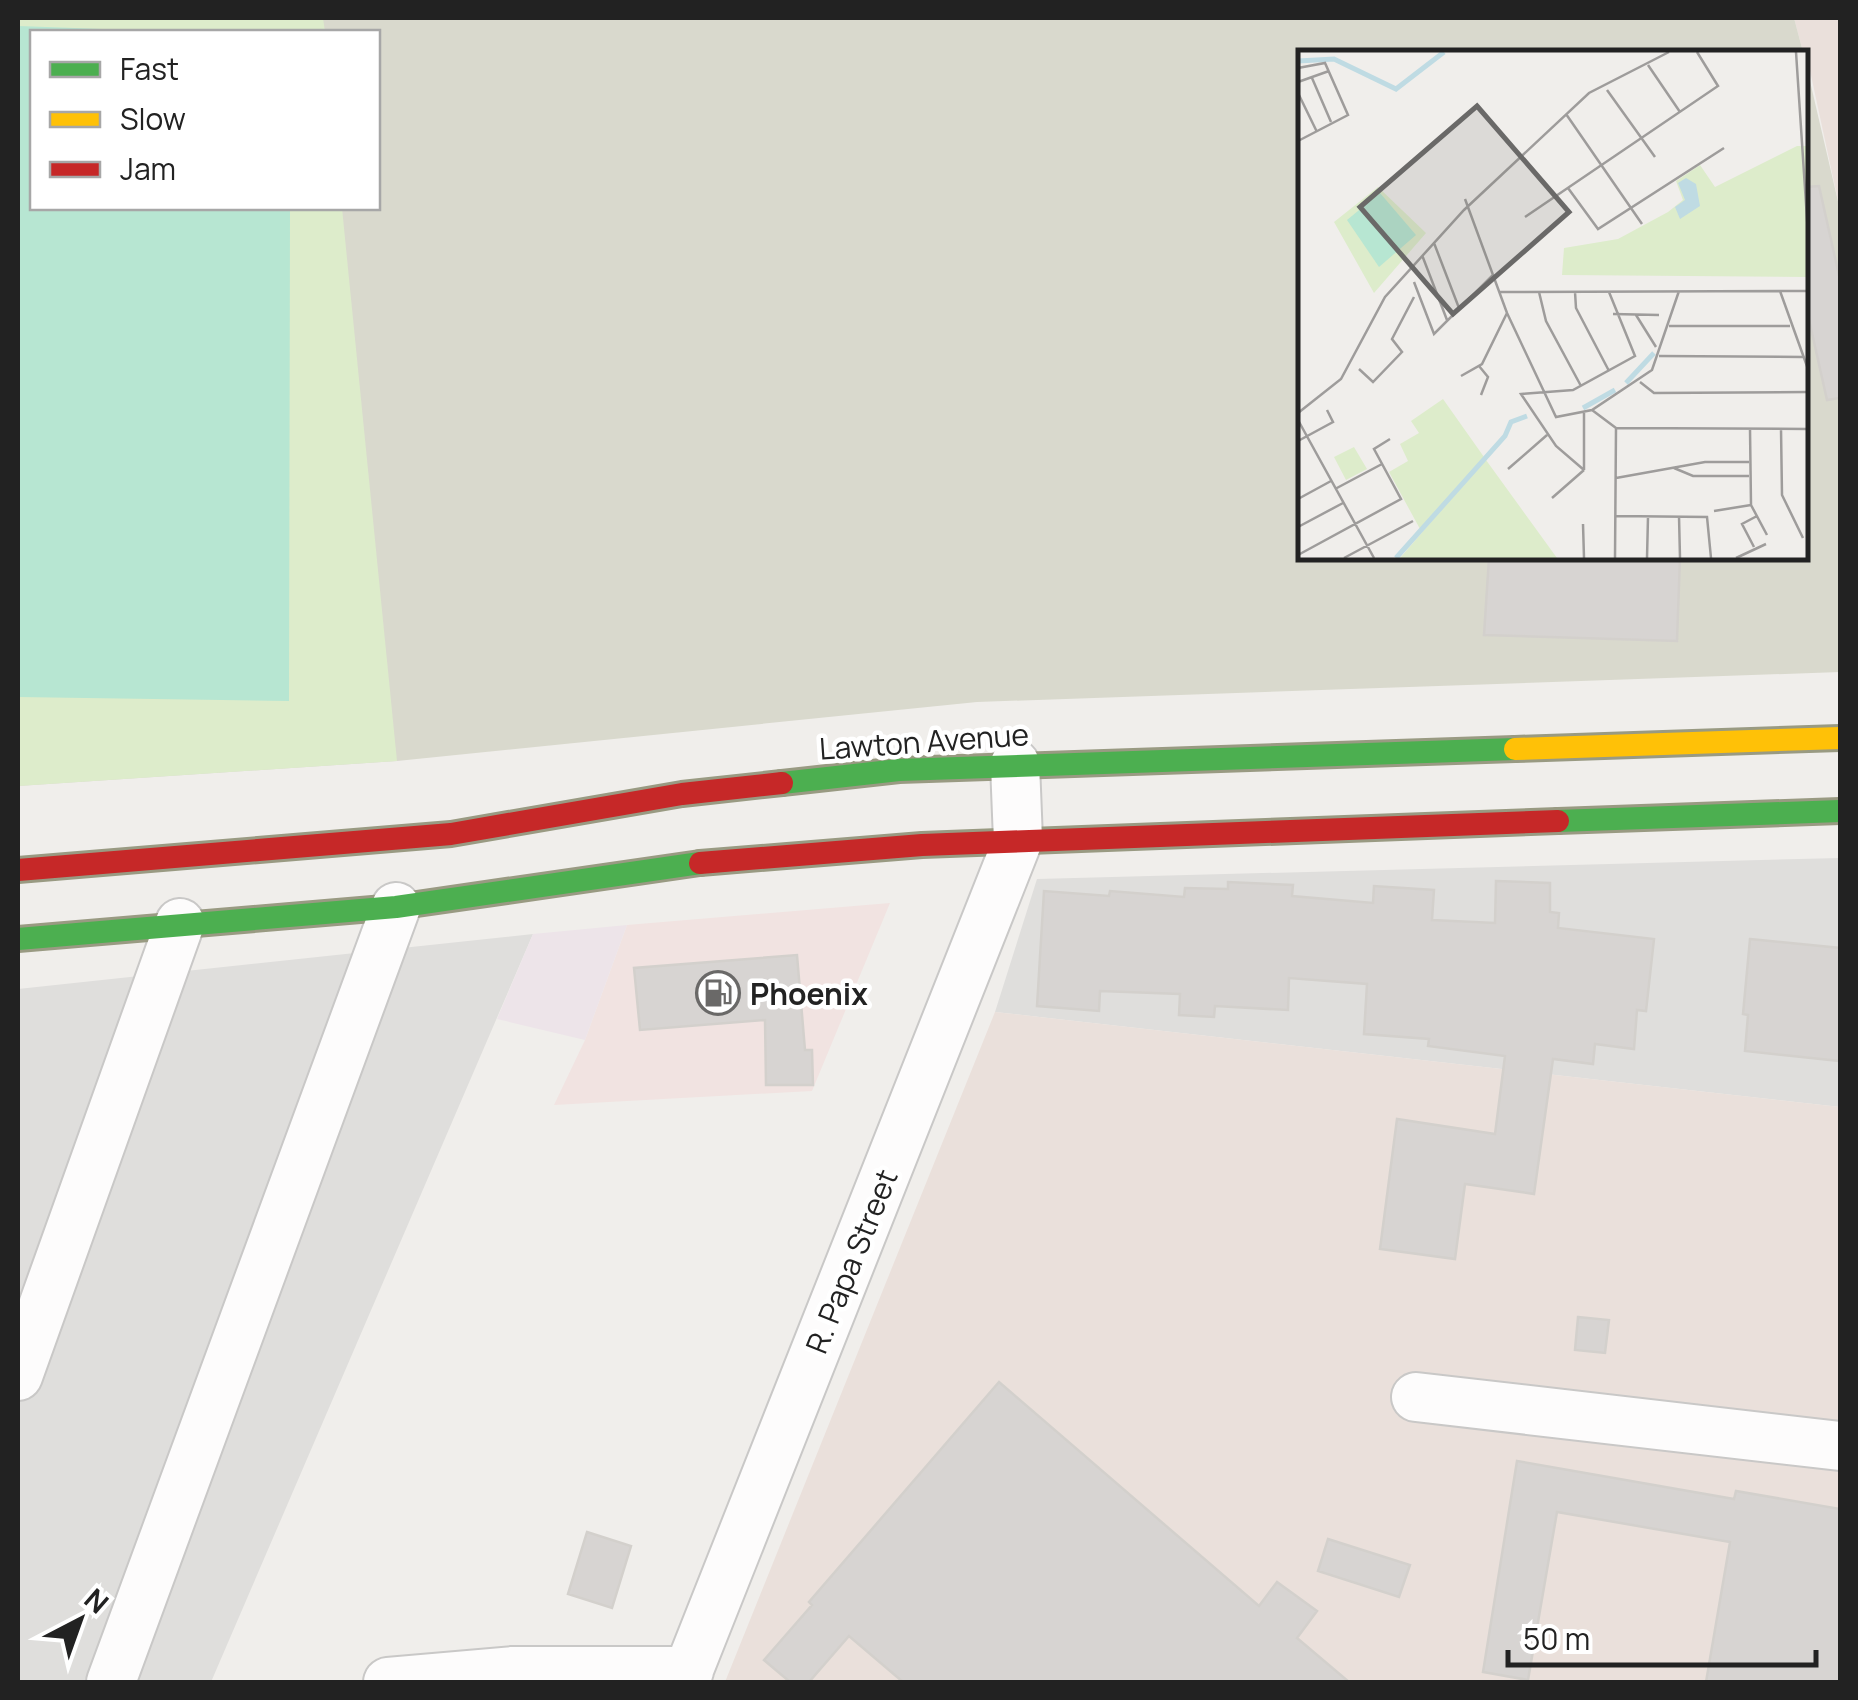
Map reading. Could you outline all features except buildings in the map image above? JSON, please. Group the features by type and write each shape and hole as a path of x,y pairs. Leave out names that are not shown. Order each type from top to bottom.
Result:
{"main road":[{"name":"Lawton Avenue","path":"18,870 451,834 682,794 899,770 1840,738"},
{"path":"18,938 396,907 677,865 1018,840 1840,811"}],"street":[{"path":"1015,764 1018,840"},
{"name":"R. Papa Street","path":"686,1677 1018,840"},
{"path":"112,1682 396,907"},
{"path":"18,1376 180,923"},
{"path":"1416,1397 1840,1446"},
{"path":"388,1682 513,1671 686,1677"}],"shaded area":[{"path":"18,18 1794,18 1802,50 1298,50 1298,560 1808,560 1808,73 1840,210 1840,672 977,702 397,761 18,786"},
{"path":"1794,18 1840,18 1840,210 1808,50 1802,50"},
{"path":"1840,858 1840,1107 995,1012 1037,879"},
{"path":"890,903 812,1091 554,1105 585,1040 627,925"},
{"path":"627,925 585,1040 497,1019 533,934"},
{"path":"533,934 211,1682 18,1682 18,989"},
{"path":"995,1012 1840,1107 1840,1682 725,1682"}],"green space":[{"path":"18,18 323,18 325,30 30,30 30,210 342,210 397,761 18,786"},
{"path":"18,26 131,30 30,30 30,210 290,210 289,701 18,697"}],"traffic: fast":[{"path":"782,783 899,770 1515,749"},
{"path":"1558,821 1840,811"},
{"path":"18,939 396,907 700,863"}],"traffic: slow":[{"path":"1515,749 1840,738"}],"traffic: jam":[{"path":"18,870 451,834 682,794 782,783"},
{"path":"700,863 922,845 1558,821"}],"place":[{"name":"Phoenix","path":"718,993"}]}
